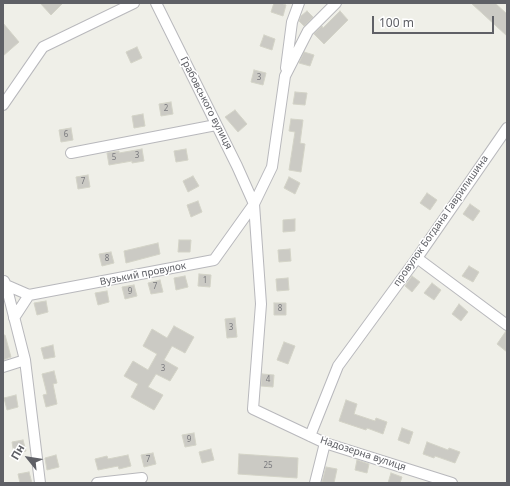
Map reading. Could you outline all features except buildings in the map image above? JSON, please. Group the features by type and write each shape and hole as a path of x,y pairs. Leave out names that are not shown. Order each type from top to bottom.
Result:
{"street":[{"path":"3,105 43,47 134,3"},
{"name":"Грабовського вулиця","path":"156,3 237,166 254,204"},
{"name":"Вузький провулок","path":"29,296 214,260 254,204 272,167 292,22 299,3"},
{"path":"285,76 308,31 336,3"},
{"path":"71,153 216,125"},
{"name":"провулок Богдана Гаврилишина","path":"310,436 338,366 417,258 507,128"},
{"name":"Надозерна вулиця","path":"254,204 261,304 253,409 325,443 452,483"},
{"path":"417,258 507,325"},
{"path":"4,282 29,296 14,318"},
{"path":"4,282 25,360 40,483"},
{"path":"3,367 25,360"},
{"path":"315,483 325,443"},
{"path":"97,483 142,478"}]}
